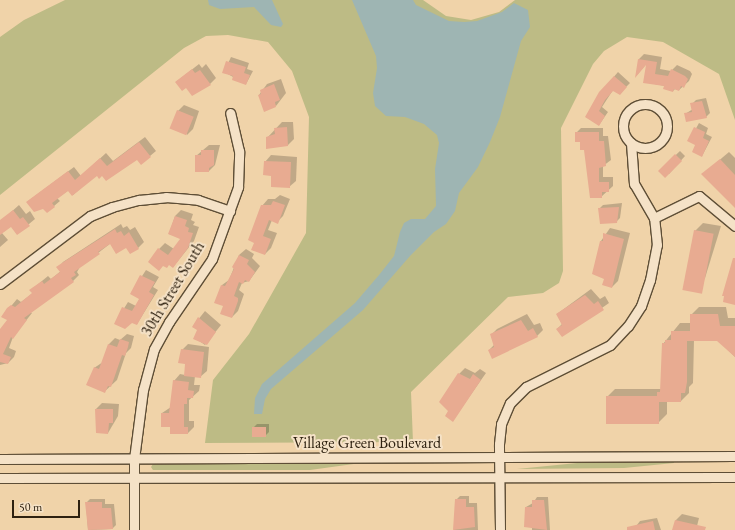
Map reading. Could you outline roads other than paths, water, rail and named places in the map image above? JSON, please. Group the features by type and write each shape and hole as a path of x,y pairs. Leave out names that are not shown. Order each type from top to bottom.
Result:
{"street":[{"path":"500,530 498,456 501,424 510,403 526,387 610,345 628,326 641,306 650,280 657,244 654,218 634,184 631,143 623,131 625,117 629,111 642,104 656,107 661,112 667,125 662,139 651,147 637,146 631,143"},
{"name":"30th Street South","path":"134,530 134,459 143,390 154,349 168,322 212,259 238,187 239,151 230,113"},
{"path":"654,218 699,196 735,226"},
{"path":"0,284 90,216 112,207 140,200 166,197 198,200 230,211"},
{"name":"Village Green Boulevard","path":"0,459 735,456"},
{"path":"0,478 735,477"}],"water":[{"path":"208,0 272,0 283,24 281,27 271,25 254,7 220,9 209,5"},
{"path":"352,0 413,0 416,5 449,21 464,22 477,21 502,12 514,3 528,10 530,27 521,41 500,117 490,142 478,167 459,193 455,211 446,224 434,232 410,256 363,310 271,389 265,399 262,414 254,414 255,398 262,384 355,303 394,256 400,232 404,223 411,219 425,219 436,206 435,169 439,143 437,135 424,124 405,117 386,116 375,106 373,93 377,68 376,56"}]}
